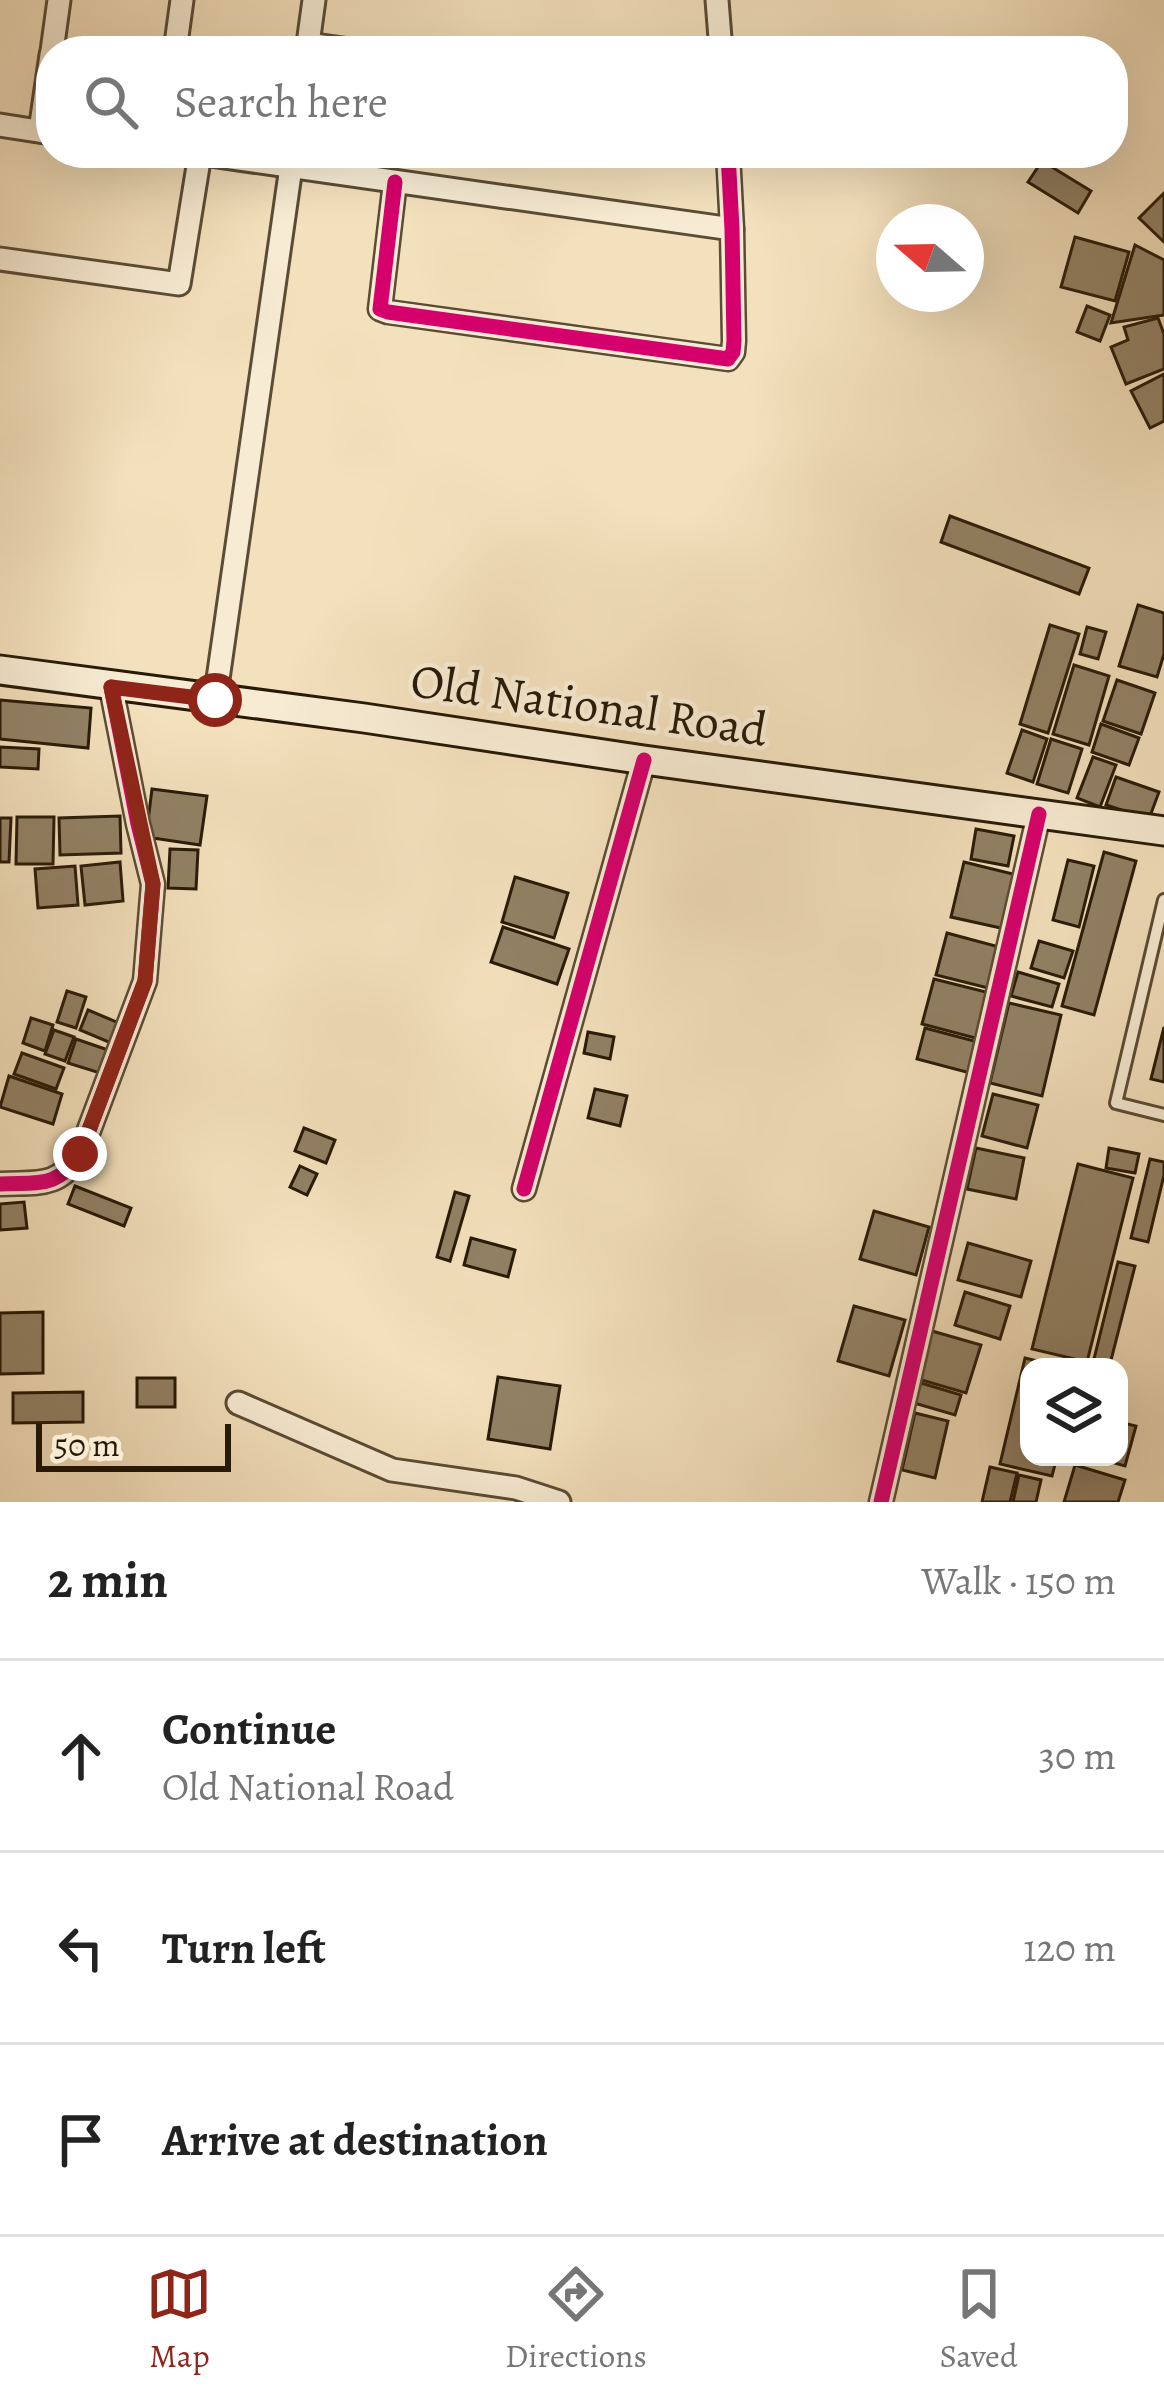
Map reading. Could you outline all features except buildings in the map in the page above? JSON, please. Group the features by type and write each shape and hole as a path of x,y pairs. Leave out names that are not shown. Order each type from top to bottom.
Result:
{"main road":[{"name":"Old National Road","path":"0,670 1164,831"}],"street":[{"path":"54,36 59,0"},
{"path":"177,36 182,0"},
{"path":"310,36 314,0"},
{"path":"717,0 720,36"},
{"path":"0,125 36,130"},
{"path":"0,259 179,284 196,168"},
{"path":"215,700 291,168"},
{"path":"329,168 395,182 732,229"},
{"path":"395,182 380,309 728,358 733,352 729,168"},
{"path":"0,1184 50,1181 67,1173 80,1154 145,981 153,884 111,687"},
{"path":"524,1189 644,760"},
{"path":"881,1502 1039,814"},
{"path":"238,1403 392,1470 516,1488 559,1502"}],"lane":[{"path":"1164,900 1115,1103 1164,1115"}],"cycle path":[{"path":"395,182 380,309 728,359 734,341 729,168"},
{"path":"0,1184 55,1178 80,1154 145,981 153,884 111,687"},
{"path":"524,1189 644,760"},
{"path":"881,1502 1039,814"}],"route":[{"path":"80,1154 145,981 153,884 111,687 215,700"}]}
